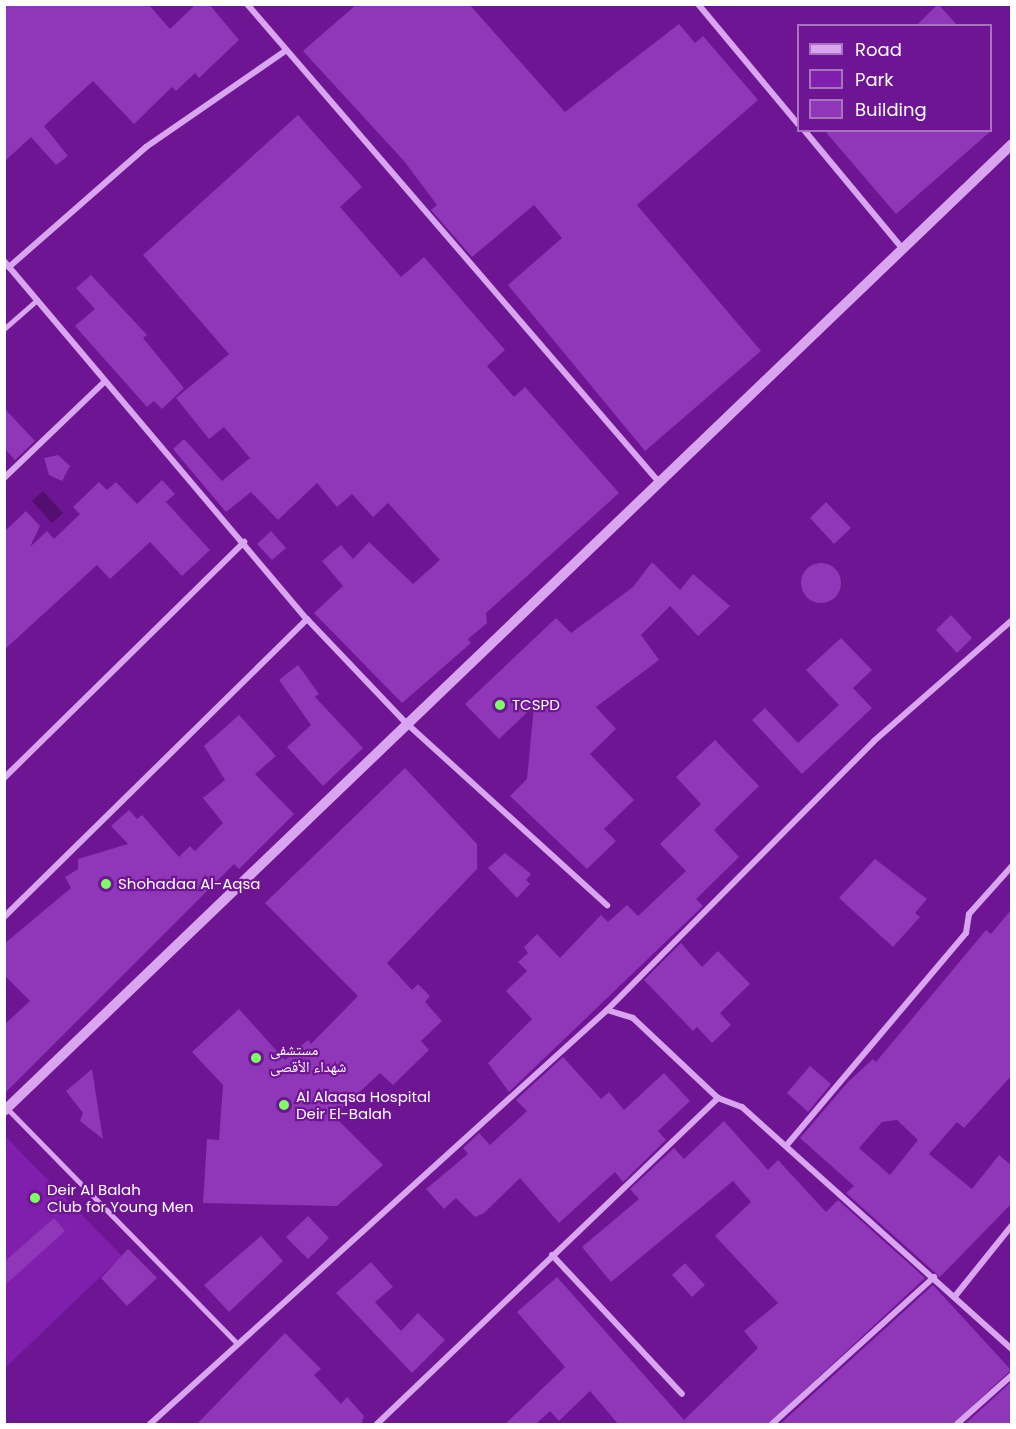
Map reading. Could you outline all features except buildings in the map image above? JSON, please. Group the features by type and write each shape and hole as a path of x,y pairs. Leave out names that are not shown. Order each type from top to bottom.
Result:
{"street":[{"path":"247,4 285,51 658,481"},
{"path":"698,4 797,123"},
{"path":"285,51 146,147 7,264 104,382 307,619 405,722 607,905"},
{"path":"806,132 903,248"},
{"path":"6,1109 405,722 1011,144"},
{"path":"4,478 104,382"},
{"path":"4,778 244,543"},
{"path":"4,917 307,619"},
{"path":"150,1425 236,1342 435,1171 607,1010 873,741 1011,620"},
{"path":"786,1146 966,933 969,914 1011,866"},
{"path":"607,1010 633,1018 718,1098 742,1107 956,1295 1011,1349"},
{"path":"377,1425 718,1098"},
{"path":"956,1295 1011,1224"},
{"path":"552,1255 682,1394"},
{"path":"772,1425 934,1277"},
{"path":"957,1425 1011,1375"}],"lane":[{"path":"4,329 36,300"},
{"path":"6,1109 236,1342"}],"green space":[{"name":"Deir Al Balah Club for Young Men","path":"7,1138 122,1256 5,1368 4,1140"}],"shaded area":[{"path":"43,491 63,513 52,523 32,501"}],"place":[{"name":"TCSPD","path":"500,705"},
{"name":"Shohadaa Al-Aqsa","path":"106,884"},
{"name":"مستشفى شهداء الأقصى","path":"256,1058"},
{"name":"Al Alaqsa Hospital Deir El-Balah","path":"284,1105"},
{"name":"Deir Al Balah Club for Young Men","path":"35,1198"}]}
